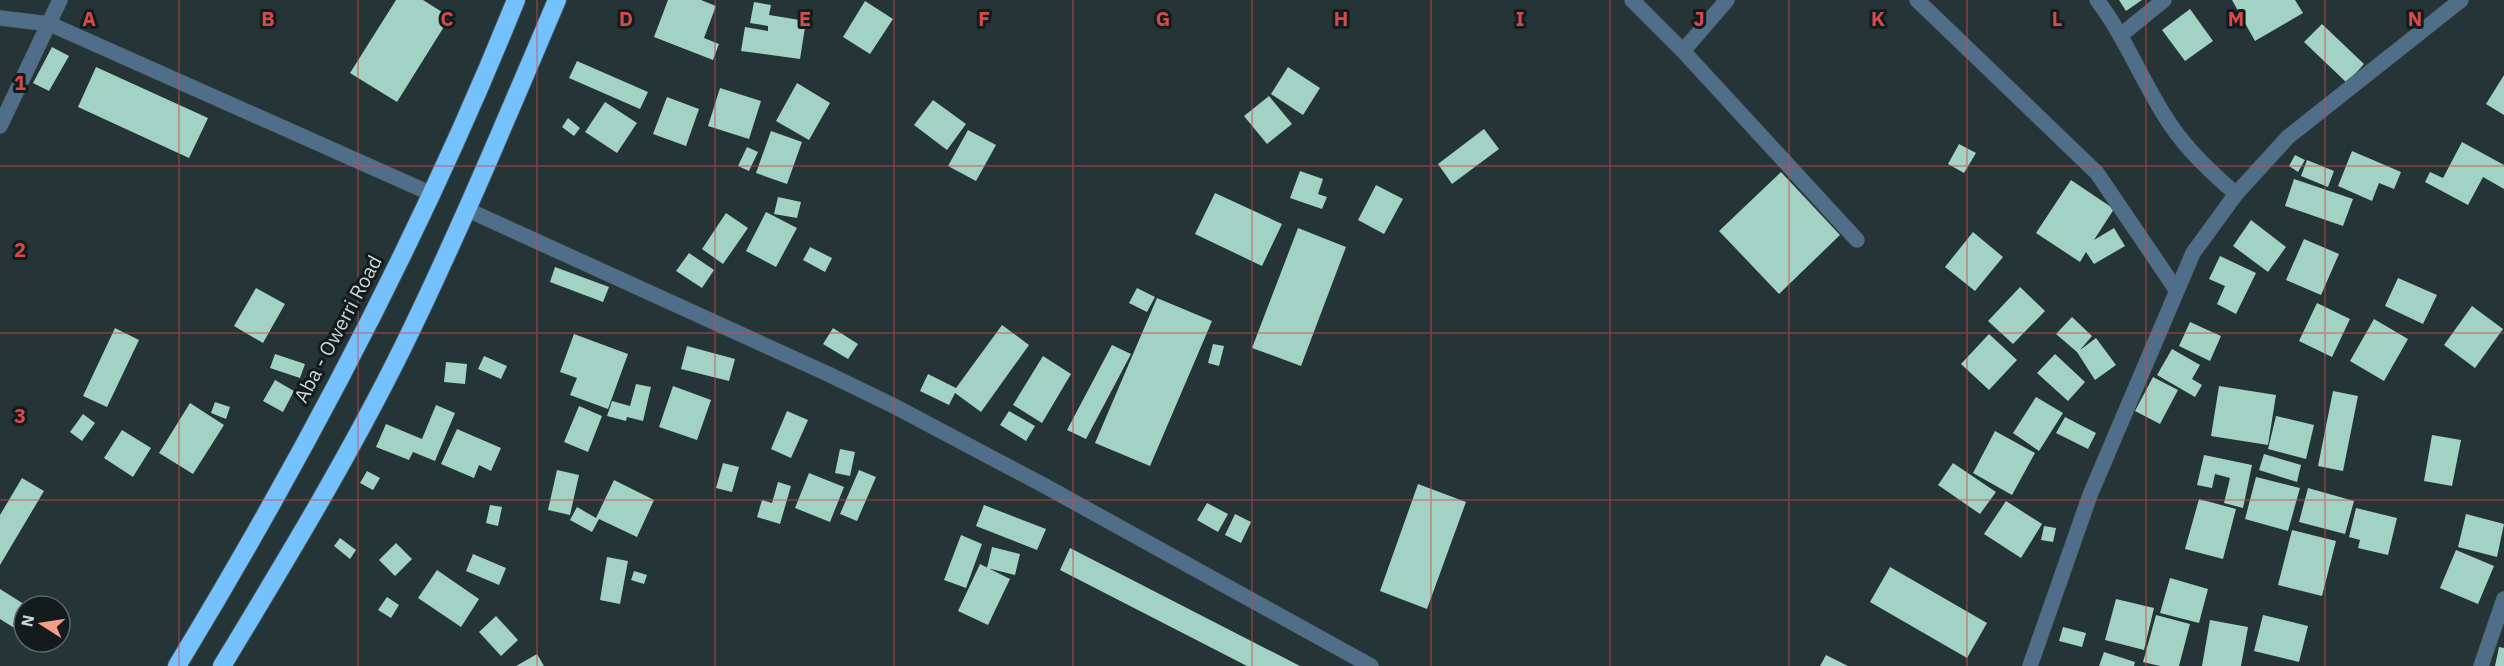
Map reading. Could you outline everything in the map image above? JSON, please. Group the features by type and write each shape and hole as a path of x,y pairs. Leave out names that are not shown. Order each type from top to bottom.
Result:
{"highway":[{"name":"Aba - Owerri Road","path":"177,666 242,557 379,303 432,194 516,0"},
{"path":"222,666 346,455 401,351 468,210 557,0"}],"street":[{"path":"0,126 60,0"},
{"path":"1632,0 1683,51 1857,240"},
{"path":"1683,51 1727,0"},
{"path":"1917,0 2097,173 2177,291"},
{"path":"2097,0 2121,35 2169,123 2205,167 2236,194"},
{"path":"2121,35 2164,0"},
{"path":"2030,666 2090,495 2193,253 2236,194 2288,137 2461,0"},
{"path":"0,18 50,24 432,194"},
{"path":"468,210 894,406 1045,486 1371,666"},
{"path":"2481,666 2504,599"}],"building":[{"path":"396,0 423,0 450,17 397,102 350,73"},
{"path":"668,0 701,0 716,6 704,38 719,44 713,60 654,37"},
{"path":"2119,0 2142,0 2126,11"},
{"path":"2232,0 2295,0 2303,13 2255,41"},
{"path":"865,1 893,19 870,54 843,37"},
{"path":"754,2 771,5 769,15 806,21 800,59 741,51 745,27 768,31 768,26 750,23"},
{"path":"2190,9 2213,41 2185,61 2162,30"},
{"path":"2322,24 2364,64 2347,83 2304,42"},
{"path":"52,47 69,56 49,91 33,83"},
{"path":"577,61 648,92 640,109 569,78"},
{"path":"96,67 208,118 189,158 78,107"},
{"path":"1288,67 1320,88 1303,115 1271,94"},
{"path":"2504,75 2504,115 2486,104"},
{"path":"797,83 830,103 809,140 776,121"},
{"path":"720,88 761,101 749,139 708,126"},
{"path":"1269,96 1292,124 1267,144 1244,116"},
{"path":"667,97 699,109 686,146 653,134"},
{"path":"933,100 966,124 947,150 914,125"},
{"path":"605,102 637,123 617,153 585,132"},
{"path":"568,118 580,128 574,136 562,127"},
{"path":"1484,129 1499,149 1452,184 1438,164"},
{"path":"968,130 996,145 976,181 948,166"},
{"path":"771,131 802,142 787,184 756,173"},
{"path":"2462,142 2504,165 2504,189 2483,177 2468,205 2425,182 2430,172 2443,178"},
{"path":"1959,144 1976,153 1964,173 1948,164"},
{"path":"747,147 758,152 749,171 738,166"},
{"path":"2352,151 2401,172 2394,189 2379,183 2372,201 2338,186"},
{"path":"2295,155 2305,160 2298,172 2289,166"},
{"path":"2307,160 2334,171 2328,187 2301,176"},
{"path":"1300,171 1323,179 1318,194 1327,197 1322,209 1290,198"},
{"path":"1781,172 1840,235 1779,294 1719,231"},
{"path":"2294,179 2353,199 2343,226 2285,206"},
{"path":"2071,180 2114,209 2094,240 2114,228 2125,246 2094,264 2086,252 2080,262 2036,233"},
{"path":"1376,185 1403,199 1384,234 1358,220"},
{"path":"1215,193 1282,224 1262,266 1195,234"},
{"path":"778,197 801,202 797,218 774,214"},
{"path":"766,212 797,228 776,267 746,251"},
{"path":"726,213 748,228 723,264 702,249"},
{"path":"2251,220 2286,247 2268,272 2233,246"},
{"path":"1298,228 1346,247 1301,366 1252,348"},
{"path":"1973,232 2003,257 1975,291 1945,267"},
{"path":"2304,239 2339,254 2321,295 2286,280"},
{"path":"810,247 832,258 825,272 803,260"},
{"path":"689,253 714,270 702,288 676,271"},
{"path":"2220,256 2256,273 2236,314 2217,304 2225,286 2209,279"},
{"path":"555,267 609,287 603,302 550,282"},
{"path":"2398,278 2437,295 2423,324 2385,306"},
{"path":"2020,287 2045,311 2013,344 1988,321"},
{"path":"256,288 285,304 263,343 234,326"},
{"path":"1137,288 1155,297 1147,312 1129,303"},
{"path":"1157,298 1212,321 1150,466 1095,443"},
{"path":"2317,303 2350,319 2332,357 2299,341"},
{"path":"2472,306 2503,329 2475,368 2444,345"},
{"path":"2072,317 2092,336 2080,350 2096,338 2116,365 2095,380 2077,352 2056,334"},
{"path":"2374,319 2408,339 2384,381 2350,361"},
{"path":"2190,322 2221,336 2210,361 2179,346"},
{"path":"1002,325 1029,345 981,412 955,393 949,405 920,391 928,374 956,388"},
{"path":"115,328 139,340 107,407 83,396"},
{"path":"833,328 858,344 848,359 823,344"},
{"path":"574,334 628,354 608,409 570,395 577,378 560,372"},
{"path":"1989,334 2017,360 1989,390 1961,364"},
{"path":"1213,344 1224,346 1219,366 1208,363"},
{"path":"1112,345 1131,354 1086,439 1067,430"},
{"path":"687,346 735,359 729,381 681,369"},
{"path":"2172,349 2200,365 2192,379 2202,385 2195,397 2157,375"},
{"path":"275,354 305,364 300,378 270,368"},
{"path":"2055,354 2085,382 2068,401 2037,373"},
{"path":"484,356 507,366 501,379 478,369"},
{"path":"1043,356 1071,374 1042,423 1013,405"},
{"path":"446,362 467,364 465,384 444,382"},
{"path":"2153,377 2178,390 2160,424 2135,411"},
{"path":"275,380 294,391 283,412 263,401"},
{"path":"636,384 651,387 643,421 627,417 626,421 607,416 612,401 630,406"},
{"path":"673,386 711,400 697,440 659,427"},
{"path":"2219,386 2276,395 2268,445 2211,436"},
{"path":"2333,391 2358,396 2343,471 2318,466"},
{"path":"2036,397 2063,413 2039,451 2013,433"},
{"path":"215,402 230,407 226,419 211,413"},
{"path":"190,403 224,425 193,474 159,453"},
{"path":"436,405 455,413 435,461 413,452 409,460 376,447 386,424 422,439"},
{"path":"579,406 602,416 588,452 564,442"},
{"path":"787,411 808,420 791,458 771,449"},
{"path":"1009,411 1035,426 1026,441 1000,425"},
{"path":"83,414 95,423 82,441 70,432"},
{"path":"2276,416 2314,425 2306,459 2268,449"},
{"path":"2065,417 2096,433 2088,449 2056,433"},
{"path":"457,429 501,448 491,471 479,465 474,478 441,464"},
{"path":"122,430 151,448 133,477 104,458"},
{"path":"1995,431 2035,453 2012,495 1973,473"},
{"path":"2432,435 2461,440 2452,486 2424,481"},
{"path":"840,449 855,452 850,476 835,473"},
{"path":"2264,454 2301,465 2297,482 2259,470"},
{"path":"2204,455 2252,465 2243,508 2224,503 2230,478 2215,474 2212,488 2197,485"},
{"path":"723,463 739,467 732,492 716,488"},
{"path":"1953,463 1996,492 1980,514 1938,485"},
{"path":"557,470 579,475 570,515 548,510"},
{"path":"859,470 876,477 857,521 840,514"},
{"path":"367,471 380,478 373,490 360,483"},
{"path":"809,473 844,487 830,522 795,508"},
{"path":"2256,477 2300,488 2288,531 2245,519"},
{"path":"22,478 44,491 0,565 0,515"},
{"path":"614,480 654,500 637,537 599,519 592,532 570,520 577,507 596,518"},
{"path":"778,482 791,486 780,524 757,517 762,500 772,503"},
{"path":"1418,484 1466,502 1427,609 1380,591"},
{"path":"2308,488 2354,501 2345,534 2299,522"},
{"path":"2199,499 2236,509 2223,559 2185,549"},
{"path":"2006,501 2042,524 2021,558 1984,534"},
{"path":"1207,503 1228,514 1218,532 1197,520"},
{"path":"490,505 502,507 498,526 486,523"},
{"path":"984,505 1046,529 1037,550 976,526"},
{"path":"2356,508 2397,518 2388,555 2358,548 2360,540 2349,537"},
{"path":"1235,514 1251,522 1241,543 1225,535"},
{"path":"2466,514 2504,524 2497,557 2458,547"},
{"path":"2044,526 2056,528 2053,542 2041,540"},
{"path":"2292,530 2336,541 2322,596 2278,585"},
{"path":"961,535 982,544 966,588 944,580"},
{"path":"340,538 356,550 350,559 334,546"},
{"path":"396,543 412,559 395,576 379,560"},
{"path":"992,547 1020,554 1015,575 987,568"},
{"path":"1070,548 1300,666 1247,666 1060,570"},
{"path":"2456,550 2494,566 2478,604 2440,588"},
{"path":"473,554 506,568 499,585 466,571"},
{"path":"607,557 628,561 620,604 600,600"},
{"path":"980,564 1010,579 988,625 958,611"},
{"path":"1890,567 1987,623 1967,658 1870,602"},
{"path":"437,570 479,599 461,627 418,598"},
{"path":"634,571 647,575 644,584 631,580"},
{"path":"2170,578 2208,589 2199,623 2160,613"},
{"path":"0,589 12,597 12,626 0,619"},
{"path":"387,597 399,605 391,618 378,610"},
{"path":"2116,599 2154,608 2144,650 2105,640"},
{"path":"2156,615 2190,624 2179,666 2160,666 2143,662"},
{"path":"2263,615 2308,626 2299,662 2254,651"},
{"path":"496,616 518,640 501,656 479,632"},
{"path":"2210,620 2248,627 2241,666 2202,666"},
{"path":"2063,627 2086,633 2082,647 2059,641"},
{"path":"2499,647 2504,648 2504,666 2495,666"},
{"path":"2104,652 2135,662 2134,666 2099,666"},
{"path":"537,654 544,666 516,666"},
{"path":"1826,655 1848,666 1820,666"}]}
